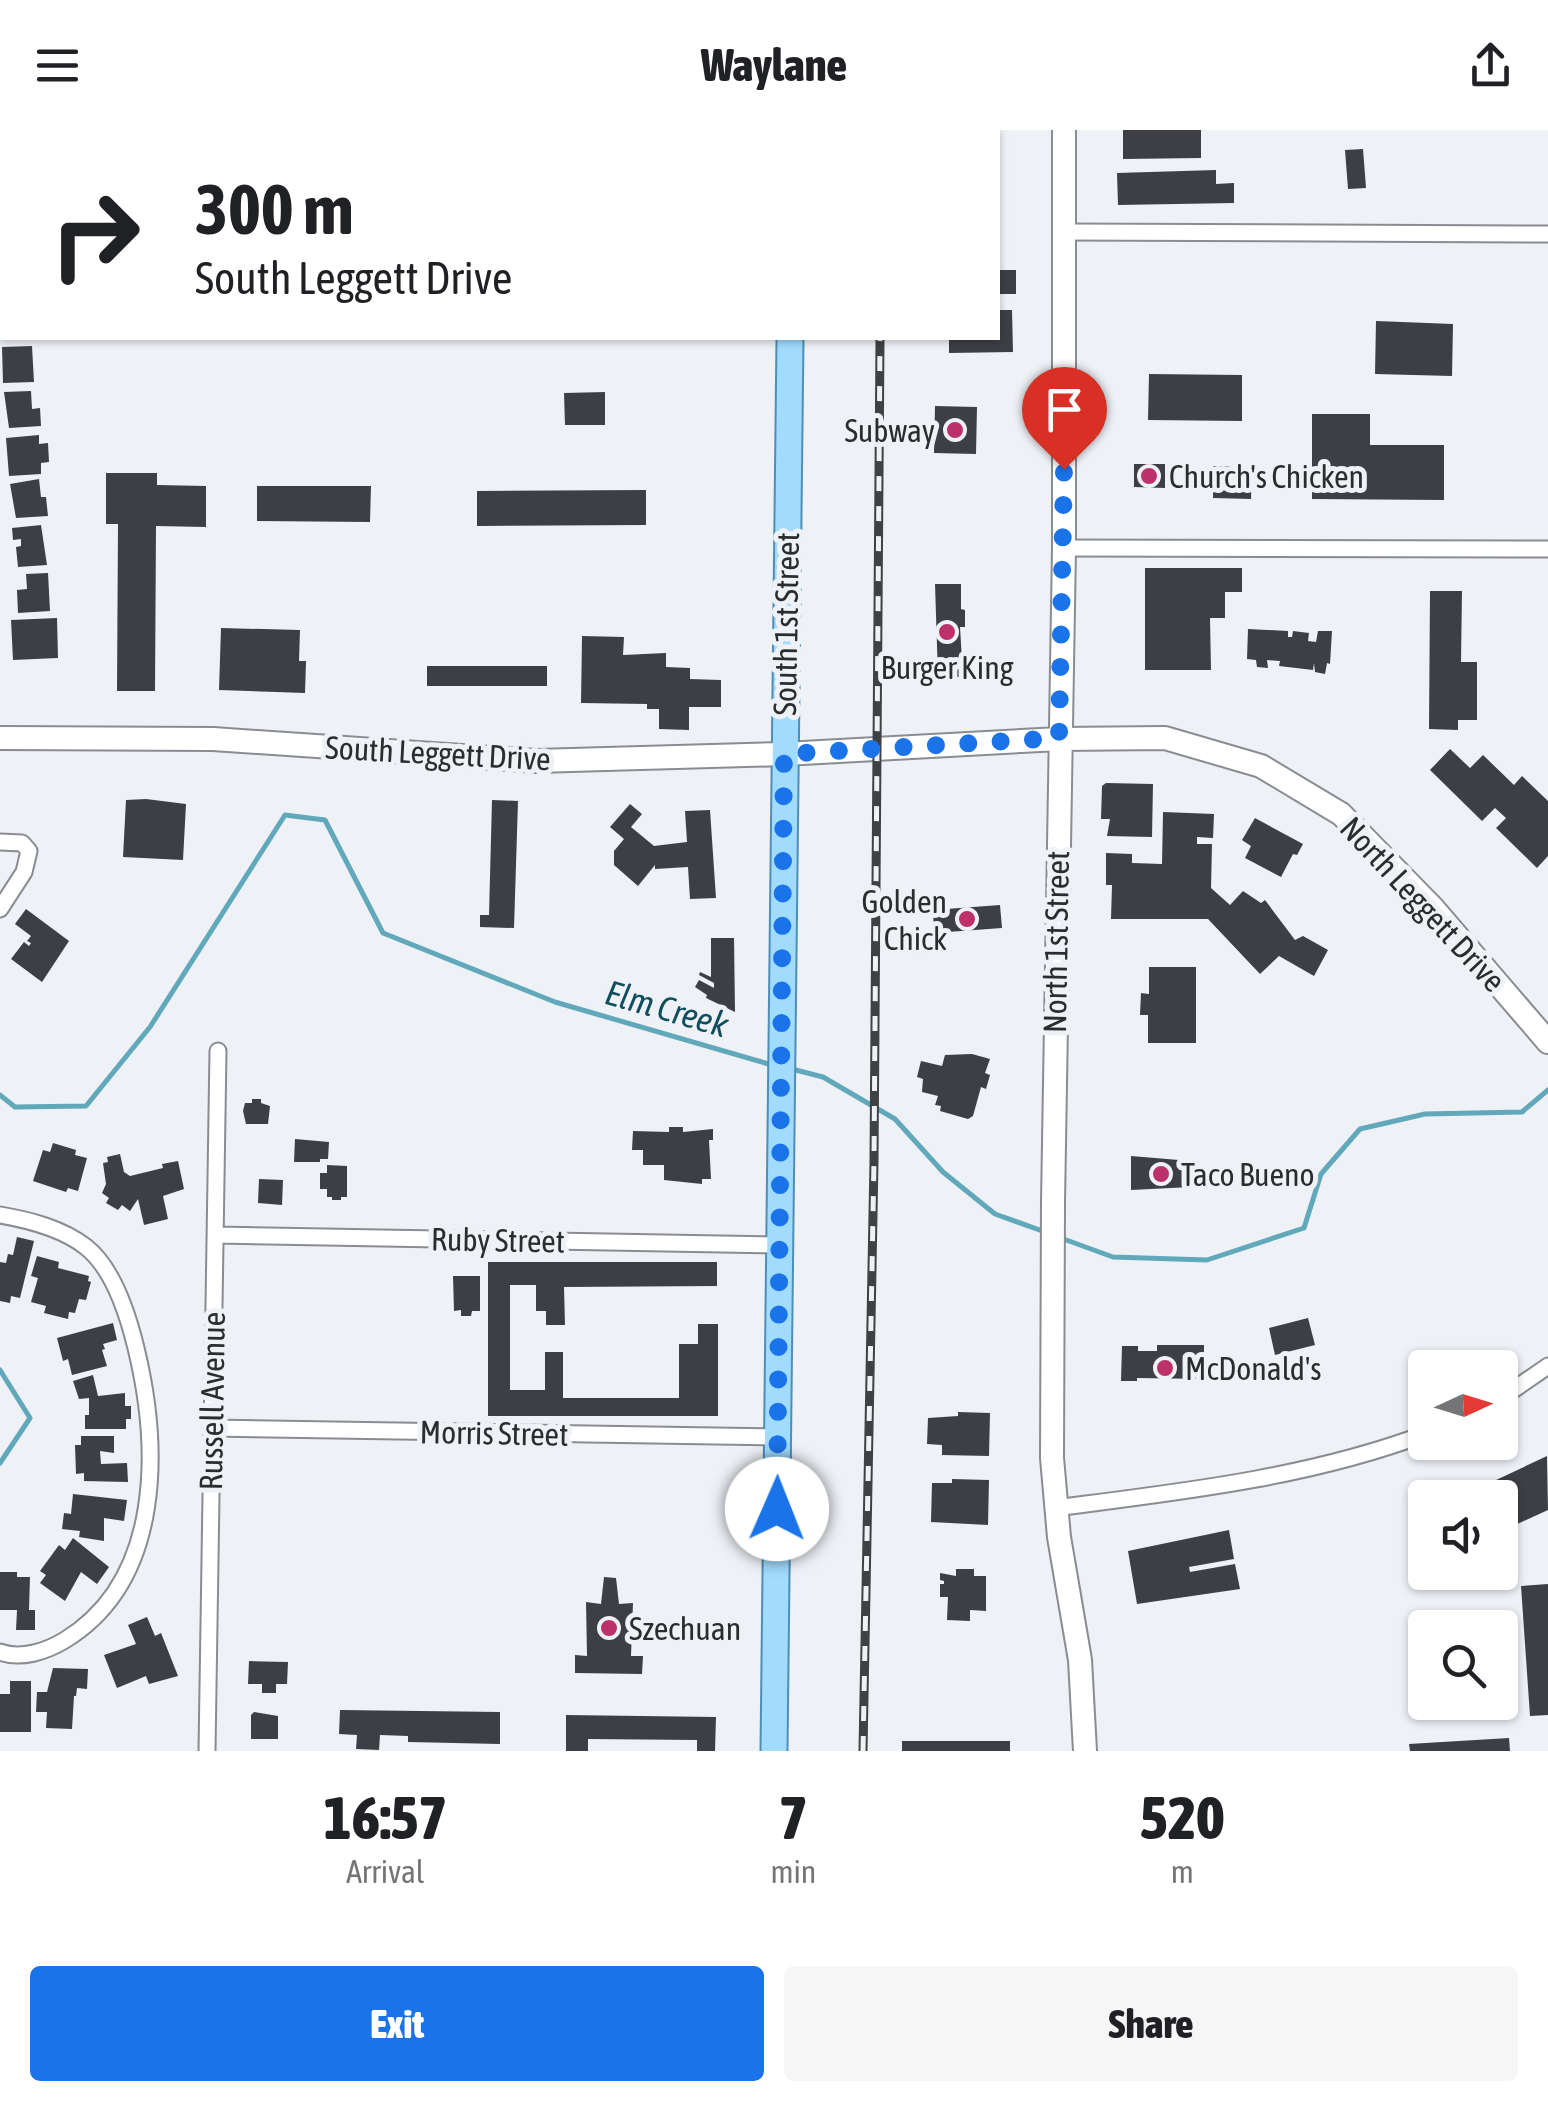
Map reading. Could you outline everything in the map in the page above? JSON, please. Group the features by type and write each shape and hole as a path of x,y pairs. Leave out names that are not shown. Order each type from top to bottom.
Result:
{"main road":[{"name":"North 1st Street","path":"1064,130 1064,548 1052,1458 1055,1508 1080,1660 1085,1751"},
{"name":"South 1st Street","path":"774,1751 790,340"},
{"name":"South Leggett Drive","path":"0,738 213,740 536,761 875,750"},
{"name":"North Leggett Drive","path":"875,750 1059,738 1165,738 1260,766 1340,814 1432,907 1548,1042"}],"street":[{"path":"1063,232 1548,234"},
{"path":"1064,548 1548,549"},
{"path":"0,842 22,843 29,851 24,872 0,909"},
{"name":"Russell Avenue","path":"206,1751 218,1050"},
{"path":"0,1215 43,1224 86,1247 104,1269 127,1312 150,1426 150,1480 141,1537 120,1588 89,1625 53,1647 26,1655 0,1652"},
{"name":"Ruby Street","path":"215,1236 780,1244"},
{"path":"1518,1387 1548,1366"},
{"name":"Morris Street","path":"211,1428 778,1437"},
{"path":"1055,1508 1314,1468 1373,1454 1408,1441"}],"building":[{"path":"1123,130 1201,130 1201,158 1123,159"},
{"path":"1363,149 1366,188 1348,189 1345,150"},
{"path":"1216,170 1216,184 1234,183 1234,203 1118,205 1117,173"},
{"path":"1000,270 1016,270 1016,294 1000,294"},
{"path":"1000,310 1012,310 1013,352 949,353 949,340 1000,340"},
{"path":"1376,321 1453,324 1452,376 1375,374"},
{"path":"32,346 34,382 3,383 2,347"},
{"path":"1149,374 1242,375 1242,421 1148,420"},
{"path":"31,391 32,409 40,408 41,426 9,428 4,392"},
{"path":"605,392 605,425 565,425 564,393"},
{"name":"Subway","path":"935,406 977,407 976,454 934,453"},
{"path":"1312,414 1370,414 1370,445 1444,445 1444,500 1312,499"},
{"path":"39,435 39,444 48,443 49,462 41,463 41,474 9,476 6,438"},
{"name":"Church's Chicken","path":"1134,464 1165,464 1165,488 1134,487"},
{"path":"1213,466 1252,467 1251,499 1213,498"},
{"path":"106,473 157,473 157,485 206,486 206,527 156,526 155,691 117,691 118,524 106,524"},
{"path":"39,479 48,516 16,518 10,484"},
{"path":"257,486 371,486 370,522 257,521"},
{"path":"646,490 646,525 477,526 477,491"},
{"path":"41,525 47,565 18,567 16,547 21,546 21,539 13,540 12,528"},
{"path":"1145,568 1242,568 1242,592 1225,592 1225,618 1210,618 1211,670 1145,670"},
{"path":"48,573 50,611 18,613 17,590 27,589 26,574"},
{"name":"Burger King","path":"935,584 961,584 961,609 965,610 965,627 960,627 963,677 938,677"},
{"path":"1430,591 1462,591 1461,662 1477,662 1477,720 1458,720 1458,730 1429,729"},
{"path":"57,618 58,658 13,660 11,620"},
{"path":"221,628 300,630 299,661 306,661 305,693 219,690"},
{"path":"1248,629 1288,631 1288,637 1292,637 1293,631 1309,633 1308,641 1316,642 1318,631 1332,631 1330,664 1327,663 1325,674 1315,672 1314,663 1313,670 1279,666 1280,661 1267,660 1268,668 1257,667 1256,660 1247,659"},
{"path":"582,636 624,637 623,655 666,653 666,667 690,668 690,679 721,680 721,707 689,707 689,730 659,729 659,709 647,709 647,704 581,703"},
{"path":"427,666 547,666 547,686 427,686"},
{"path":"1450,749 1470,768 1483,755 1514,785 1522,776 1548,801 1548,856 1537,868 1496,828 1506,818 1495,808 1482,821 1430,770"},
{"path":"1153,784 1152,837 1107,836 1110,819 1101,819 1102,786"},
{"path":"126,800 186,804 183,860 123,857"},
{"path":"492,800 518,801 514,928 480,927 480,915 489,915"},
{"path":"630,804 642,814 631,827 654,846 687,842 685,811 710,810 716,898 690,899 688,867 655,869 655,865 638,886 614,865 614,851 624,839 610,827"},
{"path":"1163,812 1214,814 1213,838 1197,837 1197,844 1212,844 1211,888 1230,905 1243,891 1261,903 1265,900 1295,940 1303,936 1328,950 1314,976 1279,956 1260,974 1208,919 1111,919 1112,885 1106,885 1106,853 1132,854 1132,863 1162,864"},
{"path":"1255,818 1303,844 1281,877 1245,858 1251,846 1242,840"},
{"name":"Golden Chick","path":"1000,905 1002,928 934,933 933,910"},
{"path":"26,909 69,941 42,982 11,959 24,942 29,946 31,943 27,941 31,936 15,924"},
{"path":"711,938 734,938 735,1012 706,998 695,987 699,980 714,988 714,983 699,975 700,972 711,977"},
{"path":"1149,967 1196,967 1196,1043 1148,1043 1148,1015 1140,1015 1141,993 1149,994"},
{"path":"972,1054 990,1059 985,1073 990,1075 986,1089 981,1087 973,1116 968,1119 940,1111 941,1106 935,1105 938,1096 922,1092 923,1079 917,1077 921,1061 942,1066 945,1055"},
{"path":"252,1099 261,1099 261,1103 270,1106 268,1124 246,1124 243,1111 245,1103 252,1103"},
{"path":"669,1127 683,1127 683,1132 713,1129 713,1140 709,1140 711,1179 702,1179 702,1184 664,1180 664,1165 643,1165 643,1150 632,1150 633,1131 669,1132"},
{"path":"295,1139 329,1142 328,1159 294,1162"},
{"path":"53,1143 87,1158 78,1191 68,1188 66,1192 33,1181 43,1150 50,1152"},
{"path":"120,1154 124,1172 130,1176 178,1161 184,1189 163,1196 168,1219 144,1225 138,1199 130,1211 122,1205 118,1210 106,1203 109,1198 102,1193 106,1184 103,1163 108,1162 107,1157"},
{"name":"Taco Bueno","path":"1131,1156 1191,1161 1191,1187 1131,1190"},
{"path":"327,1165 347,1166 347,1197 332,1200 327,1197 327,1189 320,1189 320,1173 327,1173"},
{"path":"259,1179 283,1180 282,1205 258,1203"},
{"path":"17,1237 34,1241 20,1298 11,1296 10,1303 0,1301 0,1262 6,1263 8,1254 13,1255"},
{"path":"37,1256 59,1262 58,1268 89,1276 86,1300 79,1299 75,1313 69,1312 68,1319 44,1313 46,1306 31,1302 38,1278 31,1276"},
{"path":"488,1262 717,1262 717,1286 564,1287 565,1325 546,1325 546,1311 536,1311 536,1285 510,1285 510,1390 545,1390 545,1352 563,1352 563,1398 679,1398 679,1344 698,1344 698,1324 718,1324 718,1416 488,1416"},
{"path":"453,1276 480,1276 480,1311 461,1316 461,1310 454,1311"},
{"path":"1308,1318 1315,1345 1275,1355 1269,1328"},
{"path":"113,1323 117,1340 103,1344 102,1350 107,1366 72,1375 68,1359 63,1361 57,1338"},
{"name":"McDonald's","path":"1157,1345 1204,1345 1208,1379 1121,1381 1122,1346 1157,1351"},
{"path":"93,1375 98,1396 125,1393 125,1406 131,1406 126,1429 85,1429 89,1398 79,1399 73,1381"},
{"path":"958,1412 990,1413 989,1456 942,1455 942,1445 927,1444 928,1418 958,1416"},
{"path":"81,1436 114,1436 114,1453 100,1451 101,1464 127,1463 128,1482 84,1481 84,1473 76,1474 75,1445 81,1445"},
{"path":"1547,1456 1548,1510 1518,1524 1518,1480 1496,1480"},
{"path":"952,1479 989,1480 988,1525 931,1522 932,1483 952,1483"},
{"path":"73,1494 127,1500 124,1521 104,1518 104,1541 79,1537 80,1531 62,1529 64,1513 71,1514"},
{"path":"1229,1530 1234,1559 1189,1567 1190,1572 1235,1564 1240,1589 1137,1604 1128,1551"},
{"path":"73,1538 109,1567 97,1584 81,1572 65,1601 40,1583 46,1575 40,1571 59,1545 65,1550"},
{"path":"956,1569 974,1569 974,1576 986,1576 986,1611 970,1610 970,1621 947,1620 948,1597 940,1597 940,1584 944,1581 940,1580 940,1573 956,1576"},
{"path":"0,1572 30,1577 29,1610 35,1610 35,1630 16,1630 17,1610 0,1610"},
{"name":"Szechuan","path":"604,1577 616,1578 619,1604 633,1603 631,1656 643,1656 642,1674 575,1673 575,1655 587,1656 586,1602 601,1604"},
{"path":"1548,1584 1548,1715 1530,1716 1521,1586"},
{"path":"147,1617 155,1636 161,1633 178,1676 149,1684 146,1676 117,1688 104,1655 136,1644 128,1625"},
{"path":"249,1661 288,1662 287,1684 276,1684 276,1693 262,1693 262,1684 248,1684"},
{"path":"53,1668 88,1669 87,1689 77,1688 74,1696 72,1729 46,1728 47,1712 36,1712 37,1692 47,1692"},
{"path":"10,1681 31,1681 31,1732 0,1732 0,1694 10,1694"},
{"path":"340,1710 500,1712 500,1744 408,1742 408,1736 380,1735 379,1750 356,1749 357,1735 339,1734"},
{"path":"254,1712 278,1716 278,1739 251,1739"},
{"path":"566,1715 716,1717 715,1751 697,1751 697,1740 588,1739 588,1751 566,1751"},
{"path":"1509,1738 1510,1751 1410,1751 1409,1744"},
{"path":"902,1741 1010,1741 1010,1751 902,1751"}],"waterway":[{"name":"Elm Creek","path":"0,1095 15,1107 86,1106 150,1027 285,815 325,820 383,933 555,1002 772,1065"},
{"name":"Elm Creek","path":"788,1068 823,1077 895,1119 943,1172 995,1214 1048,1233"},
{"name":"Elm Creek","path":"1058,1237 1113,1257 1207,1260 1304,1228 1321,1174 1360,1129 1425,1114 1522,1112 1548,1090"},
{"name":"Elm Creek","path":"0,1370 30,1418 0,1463"}],"railway":[{"path":"863,1751 874,1161 880,340"}],"place":[{"name":"Subway","path":"955,430"},
{"name":"Church's Chicken","path":"1149,476"},
{"name":"Burger King","path":"947,632"},
{"name":"Golden Chick","path":"967,919"},
{"name":"Taco Bueno","path":"1161,1174"},
{"name":"McDonald's","path":"1165,1368"},
{"name":"Szechuan","path":"609,1628"}],"route":[{"path":"777,1509 784,754 1059,738 1064,469"}]}
